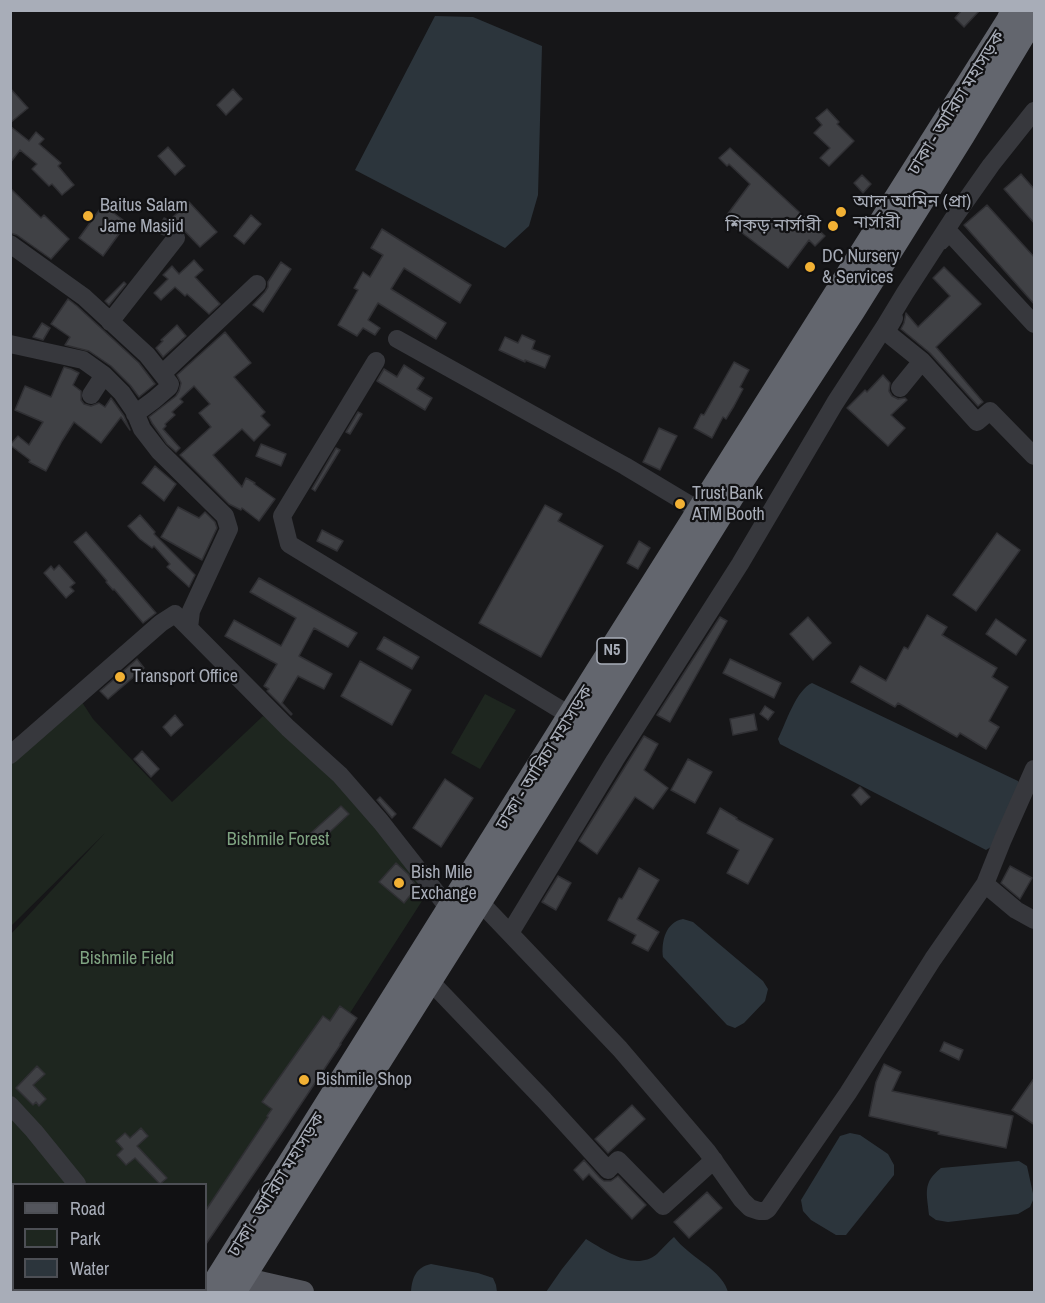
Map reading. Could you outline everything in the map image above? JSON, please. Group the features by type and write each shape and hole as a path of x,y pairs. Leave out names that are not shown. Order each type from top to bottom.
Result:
{"highway":[{"name":"ঢাকা - আরিচা মহাসড়ক","path":"210,1293 1014,10"},
{"name":"ঢাকা - আরিচা মহাসড়ক","path":"237,1285 731,497 944,164 1035,12"}],"main road":[{"path":"237,1285 303,1293"}],"street":[{"path":"510,933 615,760 740,564 835,403 952,219 991,165 1035,111"},
{"path":"1035,324 948,231 886,332 922,361 977,422 990,411 1035,456"},
{"path":"110,322 176,238"},
{"path":"10,244 84,297 147,355 163,373 170,384 169,387 135,414"},
{"path":"163,373 257,284"},
{"path":"397,339 625,466 700,511"},
{"path":"10,344 83,360 104,375 122,393 142,429 159,451 225,516 229,529 191,611 189,628"},
{"path":"376,360 282,516 289,544 571,716"},
{"path":"900,388 922,361"},
{"path":"91,395 104,375"},
{"path":"10,755 161,623 175,614 288,729 340,776 381,822 450,910"},
{"path":"479,901 620,1049 707,1151 742,1200 750,1208 765,1211 848,1094 933,959 986,884 1003,839 1035,769"},
{"path":"986,884 1016,910 1035,920"},
{"path":"429,980 608,1170 618,1160 663,1206 714,1160"},
{"path":"10,1105 75,1183"}],"green space":[{"path":"485,694 516,710 480,769 451,753"},
{"name":"Bishmile Forest","path":"78,696 93,719 172,802 263,716 340,775 431,887 350,1013 340,1007 207,1208 207,1183 12,1183 12,1291 33,1291 31,1292 11,1292 10,935 105,833 11,926 11,755"},
{"path":"86,1291 156,1291 155,1292"}],"water":[{"path":"435,16 473,17 542,46 538,195 529,226 505,248 355,170"},
{"path":"812,683 1018,781 1021,786 991,847 986,850 780,744 778,739 792,708 801,692"},
{"path":"683,919 693,922 763,981 768,989 765,1001 744,1023 735,1028 727,1025 663,957 666,933 672,924"},
{"path":"850,1133 860,1135 888,1154 894,1165 894,1175 846,1235 836,1235 811,1220 803,1211 801,1200 840,1136"},
{"path":"1019,1161 1027,1166 1034,1198 1030,1207 1018,1214 948,1222 936,1220 929,1215 928,1184 941,1168"},
{"path":"674,1237 717,1274 728,1292 546,1292 586,1239 621,1258 639,1261 657,1254"},
{"path":"431,1264 493,1278 497,1292 411,1292 412,1282 418,1270"}],"building":[{"path":"962,10 980,10 964,27 955,18"},
{"path":"10,88 28,108 10,123"},
{"path":"233,89 242,99 226,115 217,105"},
{"path":"827,109 839,122 837,124 854,141 829,166 820,158 830,148 814,133 822,125 816,118"},
{"path":"10,126 29,141 36,132 44,139 39,144 61,163 58,166 74,185 62,195 32,169 37,164 20,150 10,163"},
{"path":"168,147 185,166 175,175 158,156"},
{"path":"730,148 825,236 815,246 809,240 788,268 724,219 750,184 729,164 727,166 719,158"},
{"path":"1021,174 1035,190 1035,224 1004,189"},
{"path":"862,175 871,184 863,193 854,183"},
{"path":"10,188 41,218 44,215 69,239 51,259 17,235 10,233"},
{"path":"189,202 217,232 200,247 172,218"},
{"path":"103,205 123,220 115,231 119,234 103,256 79,238"},
{"path":"987,205 1035,258 1035,305 964,225"},
{"path":"251,215 261,224 244,244 234,236"},
{"path":"164,218 175,223 164,235 157,232"},
{"path":"382,229 471,285 460,303 404,268 391,289 446,323 436,339 378,303 368,320 380,328 375,335 363,328 357,336 338,325 358,290 354,288 363,272 370,277 383,255 371,248"},
{"path":"194,260 203,270 195,277 220,304 209,314 187,294 185,296 175,287 161,300 154,293 168,279 163,275 172,266 179,274"},
{"path":"281,262 291,269 263,312 253,305 265,292 268,282"},
{"path":"944,267 981,304 936,347 983,402 978,406 930,353 901,329 906,313 918,327 950,296 933,278"},
{"path":"124,282 126,284 109,305 105,301"},
{"path":"68,299 139,363 155,384 139,397 111,366 89,351 65,345 70,337 51,324"},
{"path":"42,323 50,328 43,340 33,337"},
{"path":"177,325 186,336 163,357 156,348"},
{"path":"225,332 251,363 234,377 265,412 261,416 270,425 254,441 242,429 213,455 242,487 246,478 275,499 259,521 242,508 241,510 229,504 180,455 211,427 199,413 210,404 194,386 180,399 183,402 172,412 175,415 163,429 180,448 176,452 167,444 149,417 176,396 181,383 177,375"},
{"path":"522,335 535,341 532,349 550,356 545,368 499,350 505,337 518,343"},
{"path":"734,362 749,370 734,406 726,419 723,417 712,438 694,428 701,414 704,415"},
{"path":"404,365 424,378 417,389 432,398 425,410 377,381 384,369 397,377"},
{"path":"64,367 79,373 73,385 81,391 81,400 84,404 91,406 99,403 105,407 111,398 124,416 130,430 121,417 101,443 74,422 46,471 29,462 30,460 10,445 18,436 29,445 43,422 15,410 25,386 51,397"},
{"path":"883,375 890,383 889,391 892,396 907,400 891,415 905,428 888,446 847,408"},
{"path":"358,412 362,414 350,434 346,432"},
{"path":"659,428 677,436 660,470 643,462"},
{"path":"261,444 286,454 281,466 256,456"},
{"path":"336,448 340,450 315,491 312,489"},
{"path":"155,466 176,484 164,501 142,483"},
{"path":"545,505 562,514 558,521 603,546 541,657 479,623"},
{"path":"178,507 199,518 205,512 215,522 217,528 202,560 161,537"},
{"path":"140,515 155,532 154,534 195,575 189,587 167,567 170,564 154,546 152,548 140,539 128,526"},
{"path":"322,530 343,541 337,551 317,541"},
{"path":"86,532 156,613 143,623 74,542"},
{"path":"997,533 1020,550 976,611 953,595"},
{"path":"639,541 650,548 638,569 627,563"},
{"path":"59,565 75,583 70,587 74,591 66,598 44,573 51,566 54,570"},
{"path":"259,578 357,633 348,647 314,628 299,656 332,674 324,689 298,676 282,703 291,715 264,686 277,664 225,636 234,620 281,646 296,618 250,592"},
{"path":"927,615 947,627 942,635 997,668 992,677 1008,687 989,721 999,727 986,749 960,733 957,737 898,703 895,707 851,682 860,666 886,681 904,647 908,649"},
{"path":"720,617 727,621 670,722 657,715"},
{"path":"808,617 831,643 813,660 790,634"},
{"path":"996,619 1026,640 1016,655 986,634"},
{"path":"384,637 419,657 412,669 377,649"},
{"name":"Transport Office","path":"137,659 144,668 108,699 100,691"},
{"path":"730,659 781,683 774,698 723,673"},
{"path":"360,661 411,690 392,725 341,696"},
{"path":"765,706 774,712 768,720 760,714"},
{"path":"754,714 757,730 733,735 730,719"},
{"path":"175,715 183,725 171,736 163,727"},
{"path":"644,736 658,744 644,770 668,788 653,809 635,797 597,854 579,841"},
{"path":"142,751 159,769 151,777 134,759"},
{"path":"688,759 712,772 695,803 671,790"},
{"path":"445,779 473,798 441,847 413,828"},
{"path":"860,787 870,797 861,805 852,795"},
{"path":"380,797 396,814 392,818 377,800"},
{"path":"341,806 349,814 319,842 311,833"},
{"path":"720,808 773,839 748,884 727,873 739,850 707,833"},
{"name":"Bish Mile Exchange","path":"396,863 417,887 404,903 379,882"},
{"path":"1010,866 1032,878 1020,899 1001,883"},
{"path":"639,868 659,880 637,919 659,932 648,951 632,943 636,935 608,920 619,898 622,899"},
{"path":"558,876 571,883 556,910 542,902"},
{"path":"340,1006 357,1018 207,1243 207,1208 268,1117 272,1109 262,1102 323,1016 330,1021"},
{"path":"944,1042 963,1050 959,1060 940,1051"},
{"path":"884,1064 901,1072 892,1091 1013,1116 1006,1148 938,1134 939,1132 869,1116 876,1082"},
{"path":"37,1066 45,1074 33,1085 46,1099 39,1106 36,1102 33,1105 16,1088"},
{"path":"1035,1077 1035,1125 1012,1110"},
{"path":"632,1105 645,1119 608,1153 595,1139"},
{"path":"141,1128 148,1136 137,1146 167,1178 161,1183 135,1158 126,1165 117,1155 123,1149 116,1141 125,1133 130,1138"},
{"path":"584,1160 604,1181 611,1181 618,1176 646,1205 632,1219 589,1174 583,1180 574,1170"},
{"path":"707,1192 722,1208 689,1238 674,1222"}],"place":[{"name":"আল আমিন (প্রা) নার্সারী","path":"841,212"},
{"name":"Baitus Salam Jame Masjid","path":"88,216"},
{"name":"শিকড় নার্সারী","path":"833,226"},
{"name":"DC Nursery & Services","path":"810,267"},
{"name":"Trust Bank ATM Booth","path":"680,504"},
{"name":"Transport Office","path":"120,677"},
{"name":"Bish Mile Exchange","path":"399,883"},
{"name":"Bishmile Shop","path":"304,1080"}],"park label":[{"name":"Bishmile Field","path":"127,959"}]}
